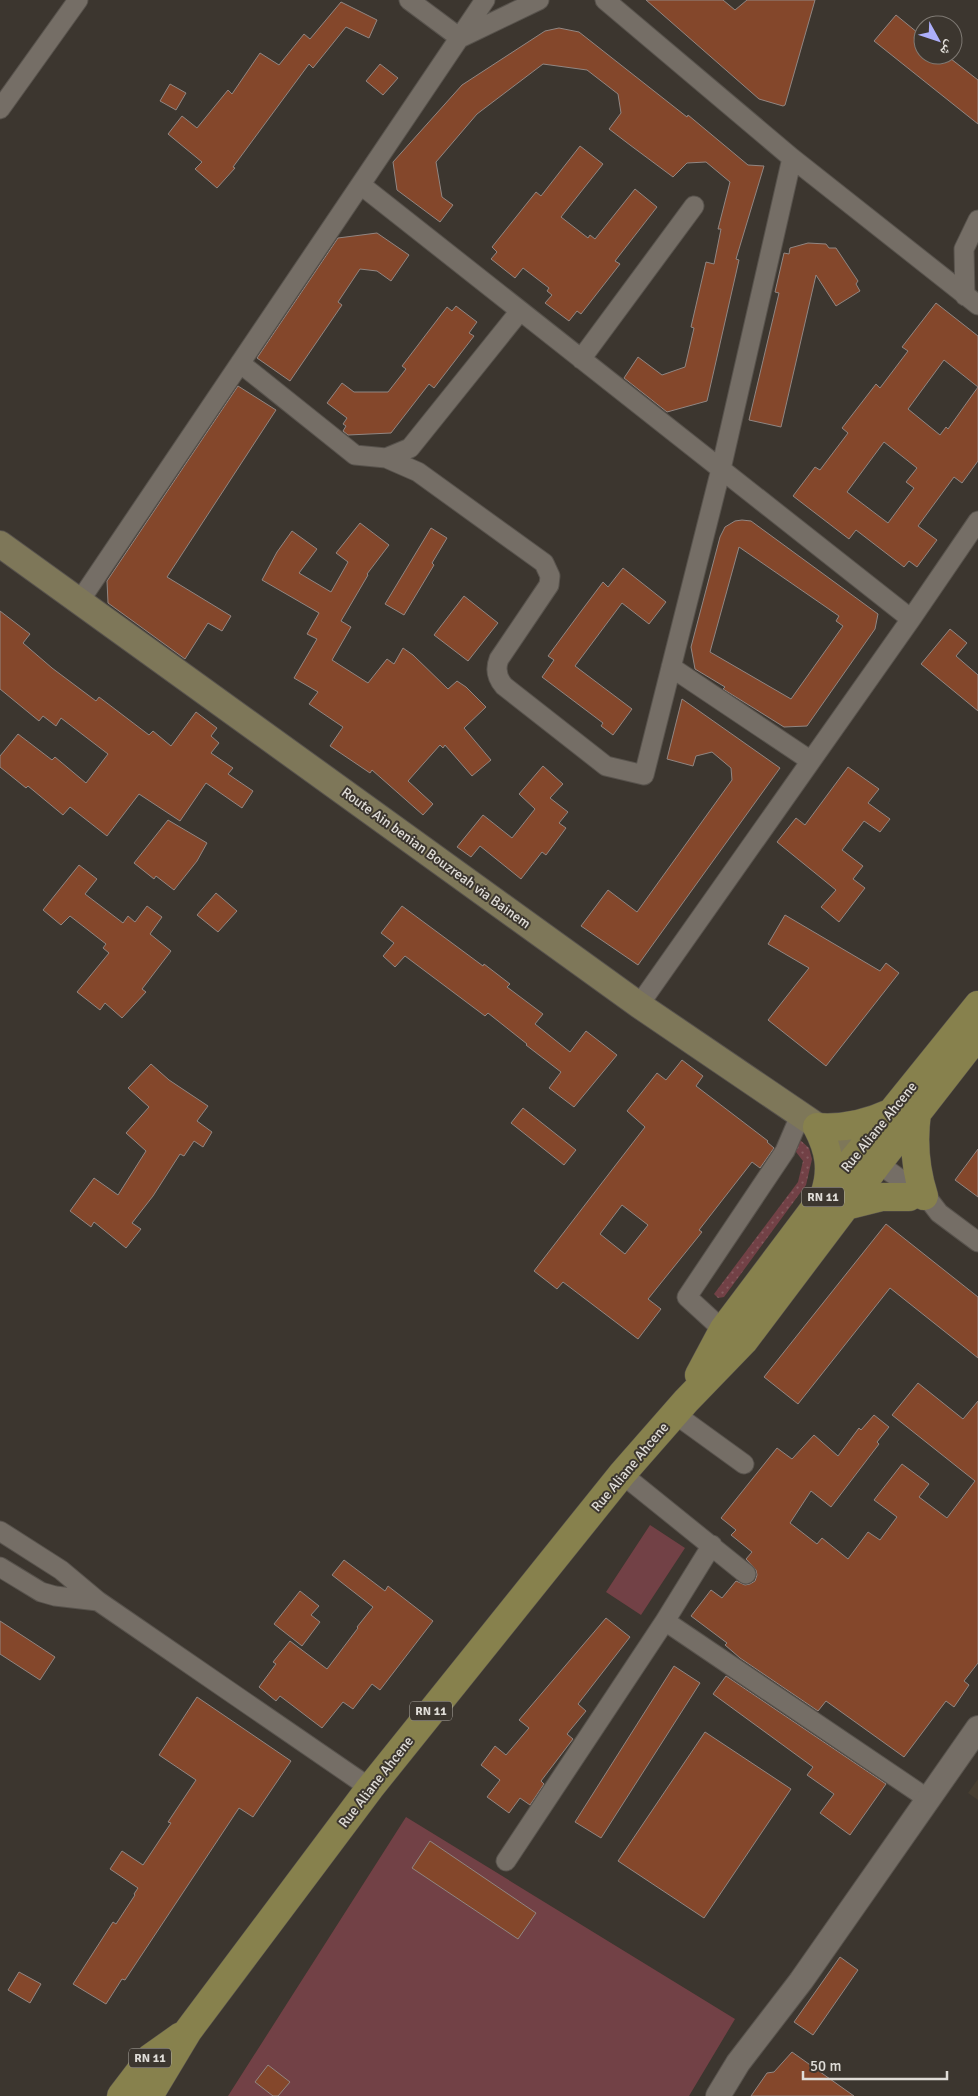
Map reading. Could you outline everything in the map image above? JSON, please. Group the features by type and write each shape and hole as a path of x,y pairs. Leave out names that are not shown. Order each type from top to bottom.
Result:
{"main road":[{"name":"Route Ain benian Bouzreah via Bainem","path":"0,544 639,1004 808,1122 866,1160"},
{"name":"Rue Aliane Ahcene","path":"904,1113 978,1005"},
{"name":"Rue Aliane Ahcene","path":"680,1408 722,1330 834,1201 904,1113 978,1035"},
{"path":"904,1113 914,1146 924,1202 882,1197 834,1201 828,1183 830,1169 828,1154 808,1122 832,1128 862,1124 904,1113"},
{"name":"Rue Aliane Ahcene","path":"149,2096 188,2031 370,1788 622,1474 680,1408 744,1341 834,1201"},
{"name":"Rue Aliane Ahcene","path":"121,2096 150,2058 188,2031"}],"street":[{"path":"0,109 78,0"},
{"path":"409,0 460,38"},
{"path":"79,602 485,0"},
{"path":"460,38 539,0"},
{"path":"605,0 792,158 972,300"},
{"path":"240,363 355,454 386,458 418,472 547,567 550,585 499,659 496,668 498,678 504,686 606,766 644,775 721,469 792,158"},
{"path":"361,185 911,619"},
{"path":"581,359 694,206"},
{"path":"972,300 964,249 978,220"},
{"path":"386,458 410,448 520,311"},
{"path":"639,1004 977,527"},
{"path":"671,667 811,761"},
{"path":"722,1330 687,1297 785,1151 808,1122"},
{"path":"866,1160 886,1169 924,1202 978,1242"},
{"path":"680,1408 744,1464"},
{"path":"622,1474 746,1574"},
{"path":"0,1531 61,1570 98,1601 370,1788"},
{"path":"506,1861 665,1621 712,1545"},
{"path":"0,1567 41,1592 55,1596 98,1601"},
{"path":"665,1621 928,1799"},
{"path":"718,2096 738,2063 801,1981 978,1728"}],"shaded area":[{"path":"799,1139 809,1148 812,1159 806,1185 724,1297 718,1298 714,1294 798,1182 803,1161 793,1148"},
{"path":"650,1525 685,1548 641,1615 606,1592"},
{"path":"978,1779 978,1800 968,1793"},
{"path":"406,1817 735,2019 689,2096 228,2096"}],"building":[{"path":"646,0 723,0 735,10 747,0 815,0 785,105 759,99"},
{"path":"341,2 377,20 369,38 346,27 313,68 309,64 233,167 235,168 217,188 195,169 202,162 168,134 182,116 197,128 228,90 232,94 260,53 279,65 304,34 310,39"},
{"path":"896,15 913,29 913,65 959,65 978,80 978,124 874,41"},
{"path":"559,28 579,32 687,117 688,115 748,165 764,166 736,259 739,260 707,401 667,412 624,378 638,357 662,375 685,367 694,328 691,327 706,262 714,264 721,229 718,229 730,182 706,162 687,163 673,177 609,129 621,113 618,94 587,70 543,64 477,114 436,162 442,197 453,205 440,222 397,190 393,162 462,85 545,31"},
{"path":"380,64 398,78 383,95 366,81"},
{"path":"170,84 186,93 176,110 160,101"},
{"path":"580,146 603,164 561,217 588,238 590,235 595,239 635,189 657,207 615,261 620,264 581,314 577,311 569,321 545,303 552,295 547,291 549,288 523,268 515,278 491,259 497,252 492,247 536,192 541,196"},
{"path":"377,233 409,255 391,281 377,271 360,269 338,302 342,305 290,381 257,358 338,238"},
{"path":"808,243 826,244 829,248 836,248 858,281 856,284 860,291 836,306 816,275 781,427 749,420 779,293 775,292 784,253 789,254 790,248"},
{"path":"936,303 978,336 978,387 978,461 962,483 954,477 918,526 937,540 917,567 909,561 904,567 856,530 849,539 793,496 815,467 820,470 848,433 842,428 876,384 880,388 908,351 902,347","holes":["944,360 978,387 948,429 946,427 940,435 908,409","884,442 917,468 906,482 914,488 888,523 847,492"]},
{"path":"456,306 477,322 469,333 474,336 434,388 429,384 391,433 348,435 343,431 346,426 343,424 347,418 327,403 342,383 354,392 388,392 406,369 402,366 447,307 452,311"},
{"path":"238,386 276,410 167,577 231,616 222,631 208,623 185,659 108,603 107,581"},
{"path":"735,521 751,521 878,614 875,629 807,726 784,727 695,669 691,647 720,537 725,527","holes":["739,547 839,616 836,621 843,626 791,699 710,652"]},
{"path":"360,523 389,545 367,574 341,621 351,627 332,660 368,683 387,659 394,664 403,648 413,655 448,689 457,681 466,687 486,707 464,728 491,760 472,776 445,745 443,748 440,745 408,781 433,804 423,815 372,770 370,773 330,746 343,727 309,704 318,692 294,678 317,639 307,634 319,613 262,580 277,552 292,531 317,549 299,573 331,592 348,562 336,553"},
{"path":"431,528 447,538 432,563 434,565 404,615 385,604"},
{"path":"623,568 666,602 649,624 622,603 575,666 632,709 613,735 601,726 603,723 542,677 554,660 548,656 579,614 603,582 608,587"},
{"path":"464,596 498,623 468,661 434,635"},
{"path":"0,611 30,634 23,643 52,668 96,701 99,697 149,735 153,731 171,746 196,712 217,728 211,736 219,743 211,753 233,768 228,774 253,791 242,808 206,783 180,821 139,794 107,836 70,807 63,815 28,786 26,788 0,767 0,756 18,734 52,760 55,757 86,783 108,754 61,718 56,726 43,716 39,721 0,689"},
{"path":"950,629 967,643 956,656 978,675 978,711 921,664"},
{"path":"682,699 780,768 638,965 581,926 608,890 637,912 732,780 731,768 712,752 696,756 693,766 667,759"},
{"path":"543,766 563,784 550,798 568,812 559,823 566,828 546,855 542,852 521,879 480,846 471,857 457,847 483,815 512,838 535,809 519,794"},
{"path":"848,767 879,789 868,803 890,819 880,832 864,821 842,850 863,866 853,879 865,888 839,922 821,907 836,890 777,842 796,818 805,825"},
{"path":"168,820 207,843 197,861 174,890 156,876 154,879 134,863"},
{"path":"79,865 97,879 85,894 123,923 128,916 135,922 147,906 162,917 150,934 171,951 142,989 146,992 122,1018 105,1003 100,1010 77,992 109,953 103,948 106,944 70,916 61,925 43,910"},
{"path":"216,893 237,911 218,932 197,915"},
{"path":"402,906 510,984 507,987 543,1014 535,1024 570,1052 586,1031 617,1055 574,1107 549,1088 561,1072 488,1013 485,1016 405,956 395,967 383,956 394,943 381,933"},
{"path":"785,915 880,971 886,963 899,973 826,1066 768,1020 809,968 768,944"},
{"path":"682,1060 703,1076 696,1086 768,1141 774,1148 760,1168 752,1162 699,1230 702,1232 648,1299 661,1309 638,1339 563,1282 557,1289 534,1271 645,1127 627,1111 657,1073 666,1080","holes":["622,1205 648,1225 625,1254 600,1234"]},
{"path":"151,1064 169,1080 208,1106 197,1121 212,1132 203,1147 194,1141 184,1156 180,1154 153,1196 132,1223 141,1229 126,1248 94,1222 91,1227 70,1211 94,1178 118,1195 146,1151 126,1133 149,1107 128,1088"},
{"path":"523,1108 576,1150 564,1165 511,1123"},
{"path":"978,1149 978,1197 955,1180"},
{"path":"886,1224 978,1297 978,1358 890,1288 798,1404 764,1377"},
{"path":"918,1383 963,1419 978,1401 978,1663 964,1681 969,1685 954,1707 946,1701 904,1757 826,1701 818,1711 740,1658 725,1645 727,1643 691,1616 711,1590 722,1598 736,1581 745,1585 755,1581 756,1570 746,1559 752,1552 731,1535 736,1530 721,1518 777,1448 792,1459 814,1435 838,1456 859,1428 861,1430 874,1415 889,1427 877,1442 879,1444 831,1507 811,1491 790,1523 817,1544 822,1538 848,1559 868,1532 880,1540 897,1517 874,1500 902,1464 929,1484 919,1497 947,1518 975,1481 892,1415"},
{"path":"344,1560 385,1591 388,1586 433,1621 380,1690 372,1684 353,1709 343,1702 322,1728 280,1696 276,1701 259,1687 276,1664 273,1662 290,1641 327,1669 373,1607 332,1575"},
{"path":"300,1591 319,1606 311,1615 320,1622 302,1646 274,1624"},
{"path":"606,1618 630,1637 578,1704 586,1711 567,1734 573,1739 541,1781 544,1784 530,1805 520,1798 509,1813 487,1797 500,1780 481,1765 495,1746 506,1755 529,1728 519,1720"},
{"path":"0,1621 55,1657 40,1680 0,1654"},
{"path":"674,1666 700,1683 601,1838 575,1822"},
{"path":"726,1676 886,1784 850,1835 820,1813 834,1794 807,1775 813,1767 713,1694"},
{"path":"197,1697 291,1761 253,1817 239,1808 125,1980 122,1979 106,2004 73,1984 113,1922 116,1924 138,1888 110,1869 122,1851 143,1865 171,1823 168,1822 196,1780 159,1755"},
{"path":"705,1732 791,1789 704,1918 618,1861"},
{"path":"430,1841 536,1913 518,1939 412,1868"},
{"path":"840,1957 858,1970 813,2035 794,2022"},
{"path":"19,1972 41,1984 30,2003 8,1990"},
{"path":"792,2052 854,2096 751,2096 767,2073 774,2072"},
{"path":"268,2065 290,2082 278,2096 273,2096 255,2082"}]}
